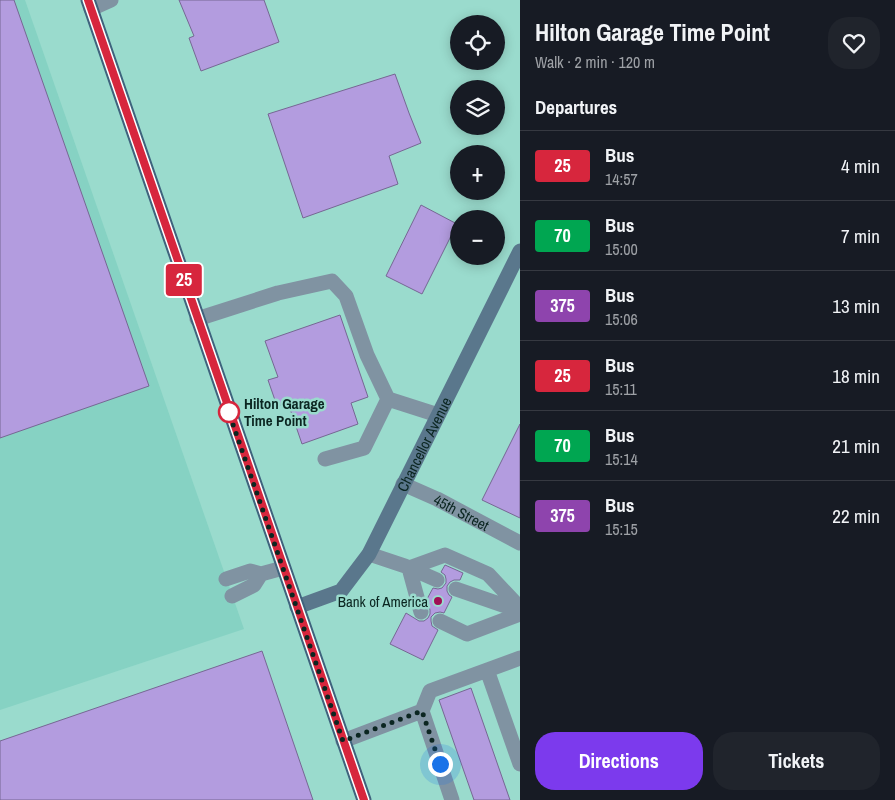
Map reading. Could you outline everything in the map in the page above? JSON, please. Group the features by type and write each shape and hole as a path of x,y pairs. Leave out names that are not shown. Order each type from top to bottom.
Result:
{"main road":[{"path":"89,4 364,800"},
{"name":"Chancellor Avenue","path":"297,607 341,591 369,554 520,251"}],"street":[{"path":"89,4 111,0"},
{"path":"197,319 278,294 332,281 346,296 368,355 388,400 438,415"},
{"path":"325,459 364,448 388,400"},
{"name":"45th Street","path":"403,484 437,499 520,543"},
{"path":"369,554 437,580"},
{"path":"409,568 445,555 488,574 520,611"},
{"path":"226,579 250,571 262,574 283,568"},
{"path":"409,568 421,612"},
{"path":"232,596 254,585 262,574"},
{"path":"456,590 520,611"},
{"path":"440,621 466,634 520,611"},
{"path":"452,800 422,711 430,691 520,658"},
{"path":"487,670 520,764"},
{"path":"343,741 422,711"}],"shaded area":[{"path":"0,0 25,0 244,629 0,710"}],"building":[{"path":"0,0 14,0 149,386 0,438"},
{"path":"179,0 264,0 279,42 201,71 189,38 194,36"},
{"path":"395,74 421,143 389,156 398,184 303,218 268,114"},
{"path":"421,205 450,220 450,238 422,294 386,276"},
{"path":"340,315 368,397 351,403 358,424 302,444 288,403 277,406 268,380 278,377 265,341"},
{"path":"520,424 520,518 482,500"},
{"name":"Bank of America","path":"445,565 463,573 460,580 454,580 447,586 447,591 452,597 444,613 435,613 431,617 432,626 438,630 423,660 390,644 406,613 419,621 424,621 428,618 430,610 427,599 433,588 442,588 446,583 445,575 441,572"},
{"path":"262,651 313,800 0,800 0,741"},
{"path":"471,688 510,800 474,800 439,700"}],"bus line":[{"name":"25","path":"88,0 364,800"}],"place":[{"name":"Hilton Garage Time Point","path":"229,412"},
{"name":"Bank of America","path":"438,601"}],"route":[{"path":"229,412 228,410 343,741 422,711 440,764"}]}
